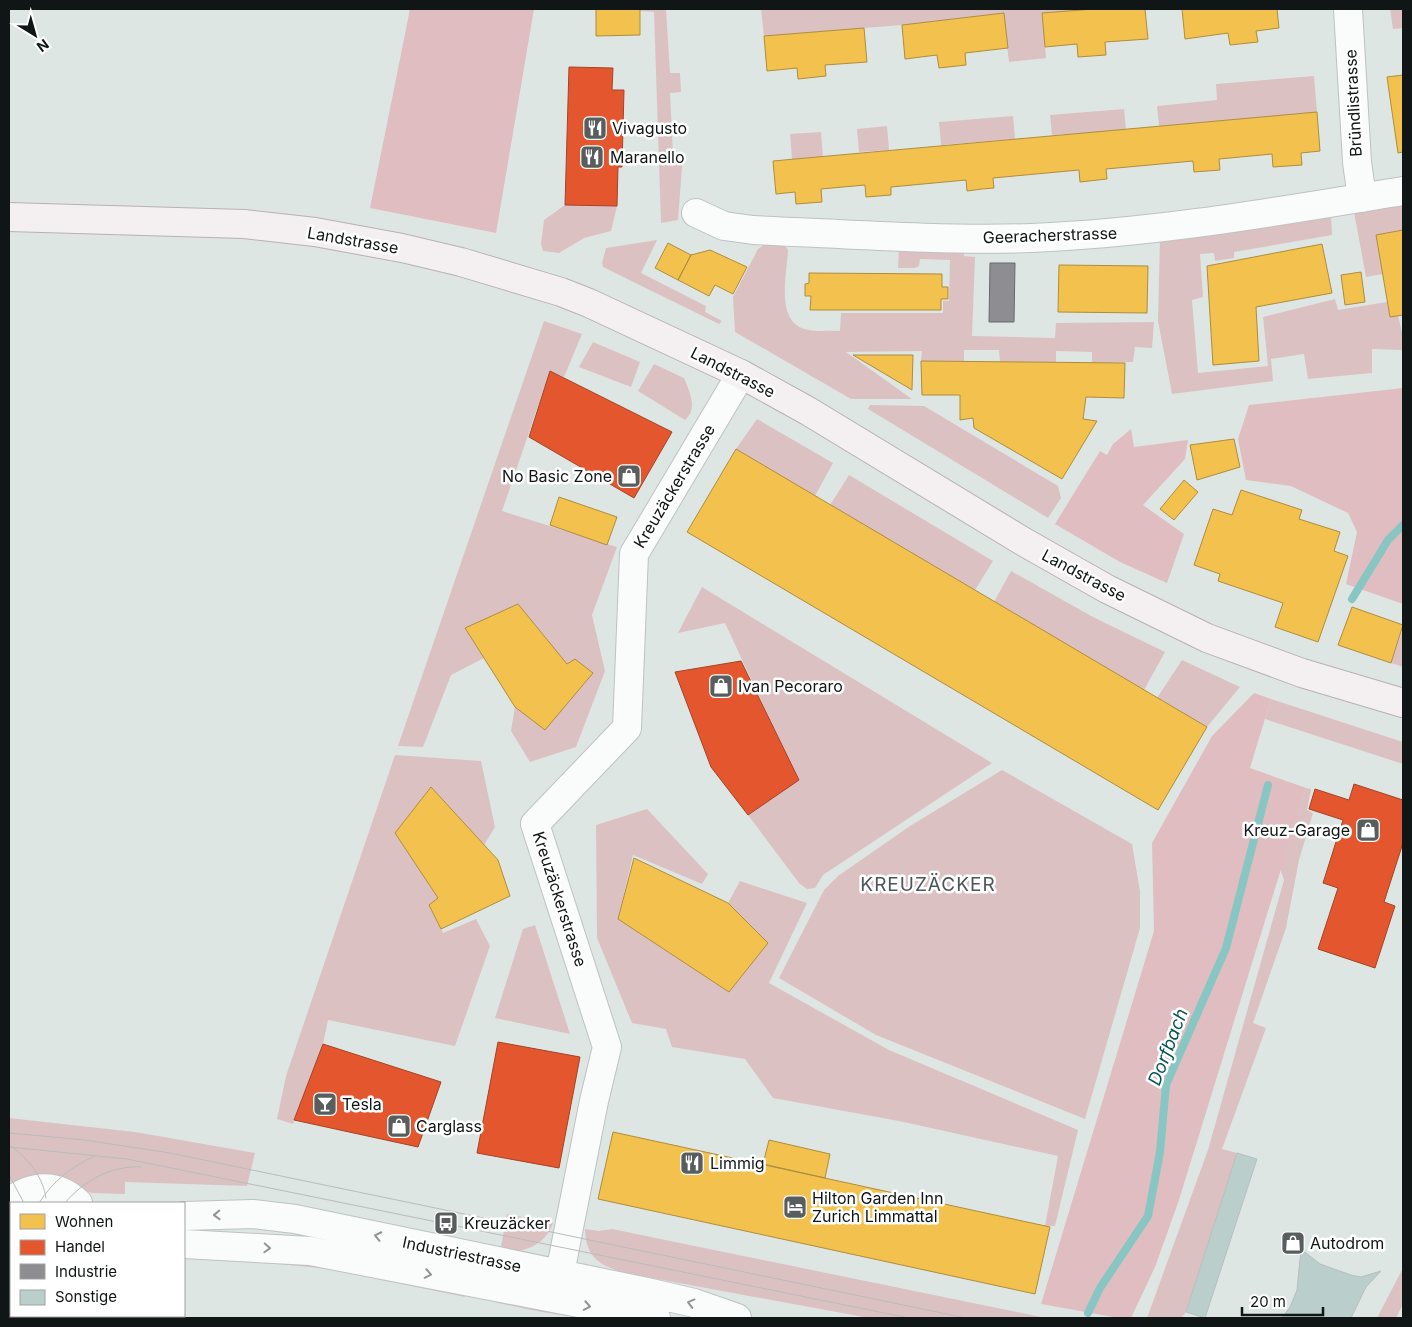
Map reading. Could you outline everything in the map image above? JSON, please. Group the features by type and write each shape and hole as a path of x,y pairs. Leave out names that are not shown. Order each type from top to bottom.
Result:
{"main road":[{"name":"Landstrasse","path":"9,217 244,224 315,232 402,248 461,262 561,292 589,303 741,374 808,411 1024,542 1107,589 1207,638 1257,658 1403,703"}],"street":[{"name":"Bründlistrasse","path":"1348,9 1356,162 1362,198"},
{"name":"Geeracherstrasse","path":"696,213 724,226 753,230 967,238 1032,238 1137,231 1242,218 1403,191"},
{"name":"Kreuzäckerstrasse","path":"560,1273 594,1101 607,1047 535,824 627,728 634,554 741,374"},
{"path":"9,1202 20,1193 31,1189 50,1188 70,1196 77,1202"},
{"name":"Industriestrasse","path":"185,1216 253,1214 294,1218 694,1303 737,1318"},
{"name":"Industriestrasse","path":"185,1244 310,1251 646,1318"}],"shaded area":[{"path":"410,9 534,9 496,233 370,208"},
{"path":"640,9 666,9 670,73 680,73 681,92 670,93 673,154 683,154 678,220 661,223 654,12 640,11"},
{"path":"761,9 1094,9 1042,13 1046,58 1009,62 1003,13 902,25 764,36"},
{"path":"1390,9 1403,9 1403,28 1393,29"},
{"path":"1314,76 1317,112 1159,126 1157,106 1217,100 1216,84"},
{"path":"1124,109 1126,130 1052,135 1050,115"},
{"path":"1013,116 1015,139 941,145 939,122"},
{"path":"887,126 889,150 859,152 857,129"},
{"path":"821,132 823,157 792,159 790,134"},
{"path":"1403,204 1403,230 1376,235 1383,274 1366,277 1354,212"},
{"path":"565,205 617,206 611,231 584,238 559,253 543,251 541,244 544,220"},
{"path":"1331,214 1332,235 1234,252 1234,258 1215,261 1214,253 1200,254 1203,297 1192,300 1198,373 1268,366 1263,317 1335,299 1338,310 1387,302 1390,317 1398,316 1403,336 1403,350 1372,349 1372,373 1308,379 1304,354 1271,359 1273,381 1172,394 1158,321 1160,239"},
{"path":"657,240 641,273 706,306 705,312 722,321 719,324 603,267 602,263 606,248"},
{"path":"765,244 785,245 788,250 785,285 787,309 791,319 798,326 809,330 840,331 841,313 943,313 943,301 949,301 950,260 920,259 919,266 915,268 898,268 899,247 964,248 964,256 975,257 972,336 1055,338 1056,323 1154,322 1152,348 1135,347 1133,362 1092,363 1092,352 1056,351 1056,362 1000,362 999,350 964,350 964,362 921,361 922,351 846,352 912,399 851,399 735,332 733,297 758,249"},
{"path":"544,321 582,334 564,377 550,371 502,511 617,547 592,615 605,671 576,747 530,762 511,731 515,707 592,673 575,659 567,664 518,604 465,628 484,658 451,675 423,747 398,746"},
{"path":"593,342 640,362 631,387 579,367"},
{"path":"654,364 684,378 692,400 691,410 685,420 638,391"},
{"path":"1403,388 1403,604 1346,584 1357,532 1348,513 1291,486 1246,480 1238,439 1249,405"},
{"path":"870,405 924,406 1058,486 1061,498 1048,518 868,409"},
{"path":"757,419 833,463 815,496 736,449"},
{"path":"1131,429 1134,447 1188,440 1185,459 1143,505 1184,534 1167,583 1120,562 1055,524 1100,451 1107,455 1113,444"},
{"path":"849,475 993,561 975,590 830,505"},
{"path":"1011,571 1093,617 1165,652 1144,690 994,602"},
{"path":"702,587 992,763 823,875 815,888 807,889 799,883 748,815 798,780 725,623 678,633"},
{"path":"1403,629 1403,667 1391,663"},
{"path":"1182,660 1240,687 1207,727 1157,698"},
{"path":"1254,693 1271,699 1250,768 1306,788 1179,1200 1155,1267 1131,1318 1119,1318 1041,1304 1154,931 1152,843 1212,736"},
{"path":"1271,699 1403,742 1403,764 1265,719"},
{"path":"395,755 481,761 495,827 484,845 431,787 395,833 438,898 429,905 443,933 476,919 490,946 455,1046 328,1020 323,1044 293,1124 277,1119 286,1076"},
{"path":"1002,770 1132,844 1140,891 1140,928 1085,1119 876,1035 779,978 824,890 838,876 910,826"},
{"path":"1306,788 1311,789 1307,810 1313,813 1299,860 1286,928 1253,1023 1266,1028 1222,1149 1237,1153 1186,1312 1181,1318 1147,1318 1208,1150 1284,880 1280,869"},
{"path":"647,809 708,874 702,884 633,855 618,919 729,992 768,943 728,903 740,881 807,903 769,983 889,1050 1078,1130 1055,1226 1045,1226 1058,1156 899,1121 773,1098 745,1059 672,1047 666,1029 632,1023 597,938 596,825"},
{"path":"535,925 570,1034 495,1018 523,929"},
{"path":"9,1118 135,1132 255,1153 247,1186 125,1182 125,1194 93,1193 21,1181 9,1182"},
{"path":"507,1214 553,1223 539,1243 517,1251 500,1252"},
{"path":"585,1229 599,1231 612,1229 1046,1318 869,1318 625,1273 608,1267 591,1254"},
{"path":"259,1258 303,1260 466,1291 465,1297 329,1269 258,1262"},
{"path":"1403,1268 1403,1304 1396,1318 1377,1318"},
{"path":"495,1296 601,1318 560,1315 521,1308 494,1302"}],"building: Wohnen":[{"path":"596,9 640,9 640,35 596,36"},
{"path":"1094,9 1145,9 1148,39 1105,42 1106,55 1078,57 1077,44 1045,47 1042,13"},
{"path":"1182,9 1277,9 1279,28 1256,31 1258,42 1230,45 1228,33 1185,39"},
{"path":"1004,13 1008,48 965,53 966,65 939,68 937,55 905,59 902,25"},
{"path":"864,28 867,62 825,65 826,76 798,79 797,68 767,71 764,36"},
{"path":"1403,75 1403,152 1398,153 1387,77"},
{"path":"1317,112 1320,151 1301,153 1302,165 1273,167 1272,154 1219,159 1220,170 1194,172 1193,161 1106,169 1107,179 1080,182 1079,170 993,178 994,188 967,191 966,180 891,187 891,195 866,197 865,185 821,189 822,202 796,204 795,192 776,194 773,161"},
{"path":"1403,230 1403,315 1390,317 1376,235"},
{"path":"668,243 691,255 678,280 655,268"},
{"path":"1322,244 1332,293 1256,307 1259,361 1213,365 1207,266"},
{"path":"710,250 747,267 733,294 715,285 709,296 678,280 691,255"},
{"path":"1059,265 1148,266 1147,313 1058,312"},
{"path":"1361,272 1365,302 1345,305 1341,275"},
{"path":"809,273 942,274 942,287 948,287 948,299 941,299 941,310 810,310 811,296 805,296 805,284 809,283"},
{"path":"853,355 913,355 912,390"},
{"path":"921,361 1125,363 1124,398 1086,397 1083,419 1097,421 1062,479 974,428 973,418 960,420 960,395 922,395"},
{"path":"1234,439 1240,467 1197,480 1190,445"},
{"path":"736,449 1207,727 1158,810 687,532"},
{"path":"1184,480 1198,492 1174,520 1160,509"},
{"path":"1241,490 1302,510 1299,519 1340,532 1334,551 1348,556 1318,642 1275,627 1283,603 1218,581 1220,574 1194,565 1213,509 1232,515"},
{"path":"559,497 617,517 607,545 550,525"},
{"path":"518,604 567,664 575,659 593,673 545,730 515,707 465,628"},
{"path":"1352,607 1403,625 1391,663 1338,645"},
{"path":"431,787 498,860 510,896 441,929 429,905 438,898 395,833"},
{"path":"634,858 728,903 768,943 729,992 618,919"},
{"name":"Hilton Garden Inn Zurich Limmattal","path":"613,1132 1050,1227 1035,1294 598,1199"},
{"path":"769,1140 830,1154 825,1178 763,1164"}],"building: Handel":[{"name":"Vivagusto","path":"569,67 613,68 612,90 624,90 622,167 618,167 617,206 565,205"},
{"path":"550,371 672,432 634,498 529,437"},
{"path":"741,661 799,780 748,815 711,767 675,672"},
{"path":"1354,784 1403,800 1403,843 1384,902 1395,906 1375,968 1318,949 1338,888 1323,883 1343,820 1309,809 1315,789 1349,800"},
{"path":"498,1042 580,1057 559,1168 477,1153"},
{"path":"323,1044 441,1082 418,1147 294,1120"}],"building: Industrie":[{"path":"990,263 1015,263 1014,322 989,322"}],"building: Sonstige":[{"path":"1237,1153 1257,1159 1205,1318 1186,1312"},
{"path":"1301,1249 1320,1264 1351,1275 1361,1277 1381,1271 1366,1287 1351,1318 1282,1318 1290,1307 1297,1290"}],"waterway":[{"name":"Dorfbach","path":"1352,599 1388,540 1403,525"},
{"name":"Dorfbach","path":"1088,1313 1100,1288 1148,1216 1160,1152 1166,1085 1226,948 1268,785"}],"tram line":[{"path":"9,1133 85,1140 170,1153 966,1318"},
{"path":"11,1146 34,1169 42,1183 46,1198"},
{"path":"9,1147 127,1159 909,1318"},
{"path":"40,1202 50,1188 64,1175 79,1164 95,1156"},
{"path":"66,1202 80,1188 99,1176 119,1169 141,1167"},
{"path":"9,1175 23,1202"}],"place":[{"name":"Vivagusto","path":"595,128"},
{"name":"Maranello","path":"592,157"},
{"name":"No Basic Zone","path":"629,476"},
{"name":"Ivan Pecoraro","path":"721,686"},
{"name":"Kreuz-Garage","path":"1368,830"},
{"name":"Tesla","path":"325,1104"},
{"name":"Carglass","path":"399,1126"},
{"name":"Limmig","path":"692,1163"},
{"name":"Hilton Garden Inn Zurich Limmattal","path":"795,1207"},
{"name":"Kreuzäcker","path":"446,1223"},
{"name":"Autodrom","path":"1293,1243"}],"district":[{"name":"KREUZÄCKER","path":"928,884"}]}
